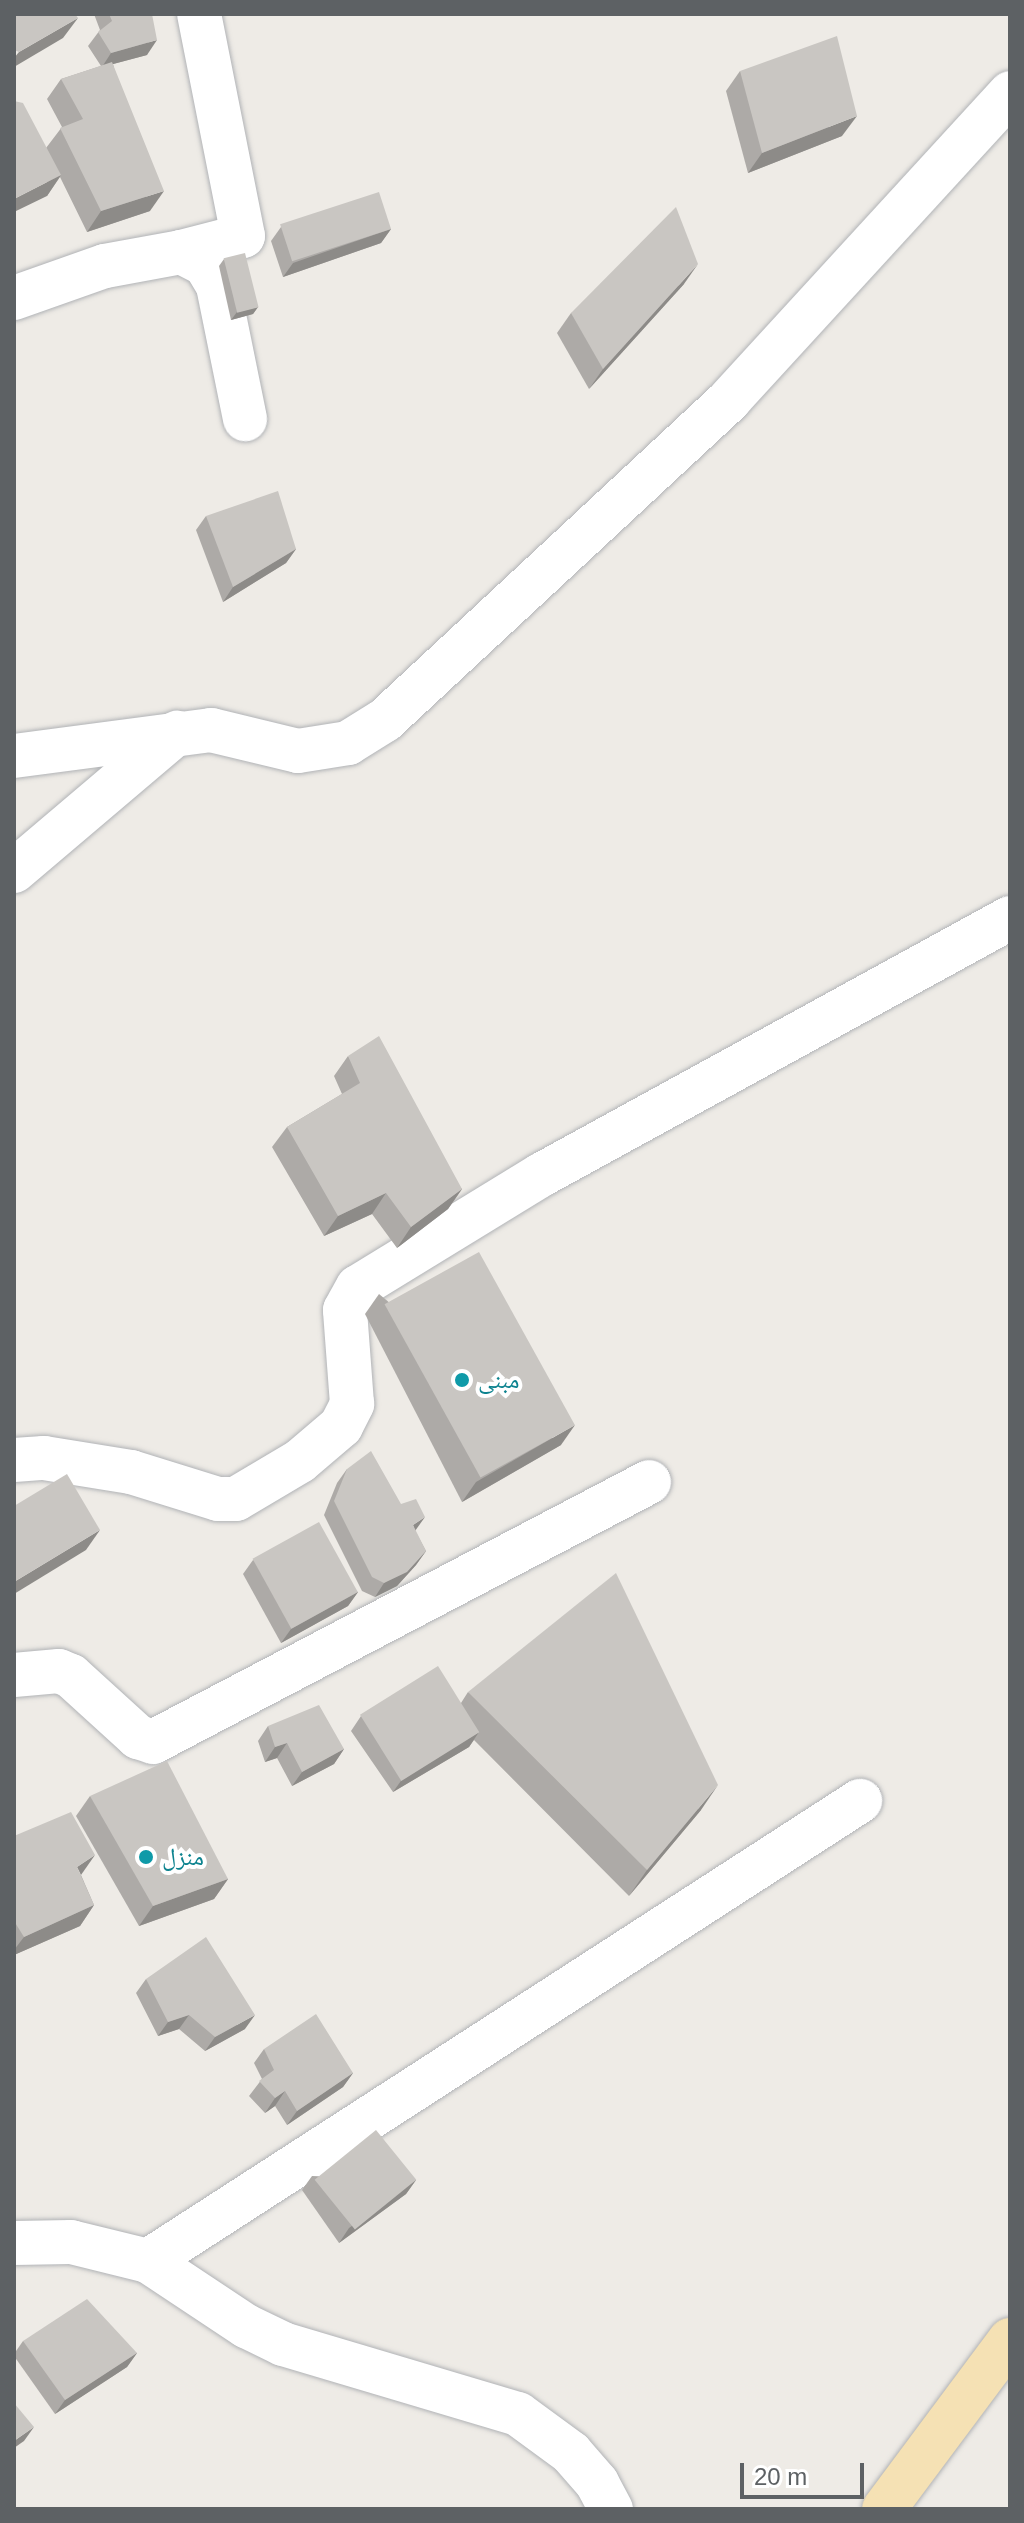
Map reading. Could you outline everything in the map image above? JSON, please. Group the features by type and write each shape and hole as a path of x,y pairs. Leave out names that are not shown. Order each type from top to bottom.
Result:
{"main road":[{"path":"884,2509 1010,2340"}],"street":[{"path":"14,298 105,266 181,252 243,236 199,14"},
{"path":"14,756 177,732 211,730 298,751 348,743 385,720 730,399 1010,93"},
{"path":"181,252 205,264 218,286 245,419"},
{"path":"14,871 177,732"},
{"path":"14,1460 44,1458 131,1472 218,1499 236,1499 300,1461 341,1426 352,1404 345,1310 358,1287 541,1175 1010,918"},
{"path":"14,1675 59,1671 71,1676 138,1737 153,1742 649,1482"},
{"path":"148,2261 860,1801"},
{"path":"14,2243 71,2242 148,2261 246,2326 283,2344 518,2414 571,2453 597,2483 611,2509"}],"building":[{"path":"14,14 75,14 78,18 19,52 14,50"},
{"path":"109,14 152,14 157,40 111,53 98,32 112,21"},
{"path":"837,36 857,116 762,153 740,71"},
{"path":"112,62 164,191 101,211 60,128 83,119 61,79"},
{"path":"14,101 23,103 61,175 14,199"},
{"path":"379,192 391,229 292,261 280,224"},
{"path":"676,207 698,264 603,369 571,313"},
{"path":"245,253 259,307 237,313 224,258"},
{"path":"278,491 296,549 233,587 206,516"},
{"path":"379,1036 462,1189 411,1227 386,1193 338,1216 287,1127 360,1083 348,1056"},
{"name":"مبنى","path":"479,1252 575,1425 481,1478 385,1304"},
{"path":"371,1451 401,1504 416,1499 425,1517 413,1525 426,1551 407,1572 384,1583 372,1577 334,1501 347,1469"},
{"path":"67,1474 100,1530 14,1582 14,1506"},
{"path":"319,1522 358,1592 291,1629 253,1559"},
{"path":"616,1573 718,1785 647,1870 468,1692"},
{"path":"438,1666 479,1732 401,1781 360,1715"},
{"path":"319,1705 344,1749 302,1772 287,1743 275,1747 268,1726"},
{"name":"منزل","path":"167,1761 228,1879 153,1906 90,1796"},
{"path":"71,1812 95,1855 77,1867 94,1905 24,1937 14,1921 14,1836"},
{"path":"206,1937 255,2015 215,2037 189,2015 168,2022 146,1979"},
{"path":"316,2014 353,2073 297,2111 285,2091 275,2098 259,2081 274,2070 264,2049"},
{"path":"376,2130 416,2180 355,2229 315,2180"},
{"path":"87,2299 137,2353 65,2400 23,2341"},
{"path":"14,2403 34,2427 14,2441"}],"place":[{"name":"مبنى","path":"462,1380"},
{"name":"منزل","path":"146,1857"}]}
